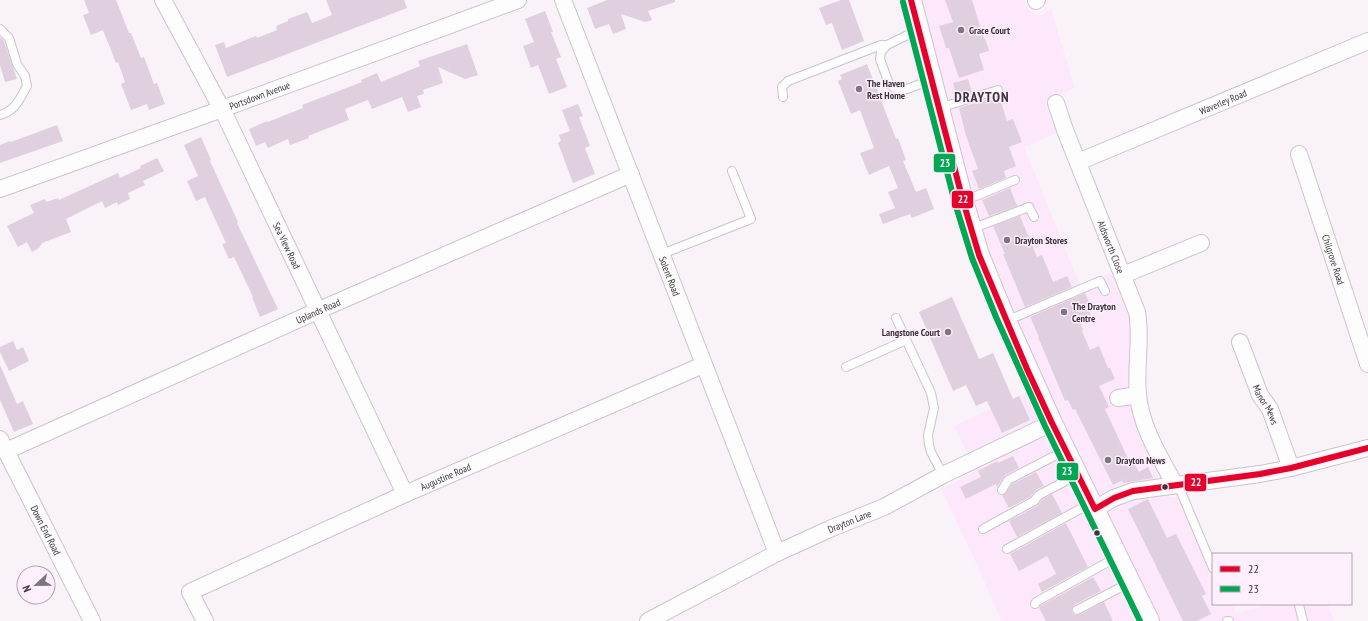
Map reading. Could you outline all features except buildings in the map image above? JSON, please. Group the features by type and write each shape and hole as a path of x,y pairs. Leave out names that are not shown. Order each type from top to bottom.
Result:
{"street":[{"name":"Sea View Road","path":"163,0 222,109 405,494"},
{"name":"Portsdown Avenue","path":"0,189 518,0"},
{"name":"Solent Road","path":"563,0 777,553"},
{"path":"911,0 938,109 979,255 1006,321 1052,423 1094,506 1149,621"},
{"name":"Waverley Road","path":"1078,162 1368,41"},
{"name":"Aldsworth Close","path":"1056,103 1137,312 1140,326 1138,395 1140,409 1148,434 1176,485"},
{"name":"Chilgrove Road","path":"1299,154 1368,364"},
{"name":"Uplands Road","path":"3,445 317,311 631,174"},
{"path":"1123,275 1201,243"},
{"name":"Manor Mews","path":"1240,342 1260,395 1270,409 1291,468"},
{"name":"Augustine Road","path":"205,621 190,592 405,494 703,365"},
{"path":"1118,398 1138,395"},
{"name":"Drayton Lane","path":"648,621 777,553 832,528 884,507 943,475 1052,423"},
{"name":"Down End Road","path":"3,445 92,621"},
{"path":"1094,506 1133,491 1260,474 1291,468 1368,448"}],"lane":[{"path":"0,29 9,38 17,64 25,76 27,86 15,107 7,113 0,115"},
{"path":"918,30 887,45 881,52 880,59 889,84 896,89 907,89 931,80"},
{"path":"783,97 782,87 788,81 881,45 887,45"},
{"path":"938,109 998,90"},
{"path":"662,254 751,219 732,171"},
{"path":"963,201 1015,180"},
{"path":"971,229 1029,207 1034,217"},
{"path":"1006,321 1100,281 1105,291"},
{"path":"896,318 931,393 934,408 928,435 931,452 943,475"},
{"path":"846,367 906,340"},
{"path":"1002,490 1008,480 1066,450"},
{"path":"983,529 1034,501 1038,495 1078,474"},
{"path":"1176,485 1212,566"},
{"path":"1007,549 1094,506"},
{"path":"1035,604 1036,602 1118,557"},
{"path":"1077,610 1131,582"},
{"path":"1299,605 1303,621"}],"shaded area":[{"path":"921,0 1025,0 1028,8 1033,13 1042,15 1051,9 1075,88 1045,102 1057,133 1024,147 1080,285 1111,273 1130,319 1131,407 1140,433 1171,497 1187,496 1212,557 1212,605 1232,605 1236,613 1268,605 1328,605 1334,621 1001,621 982,576 941,489 976,471 954,426 1041,385 988,258"}],"transit line":[{"name":"22","path":"911,0 963,201 979,255 1027,369 1095,509 1114,498 1133,491 1260,474 1291,468 1368,448"},
{"name":"23","path":"903,2 955,203 972,258 996,317 1045,426 1140,621"}],"place":[{"name":"Grace Court","path":"961,30"},
{"name":"The Haven Rest Home","path":"859,89"},
{"name":"Drayton Stores","path":"1007,240"},
{"name":"The Drayton Centre","path":"1064,312"},
{"name":"Langstone Court","path":"948,332"},
{"name":"Drayton News","path":"1108,460"}],"district":[{"name":"DRAYTON","path":"982,97"}]}
